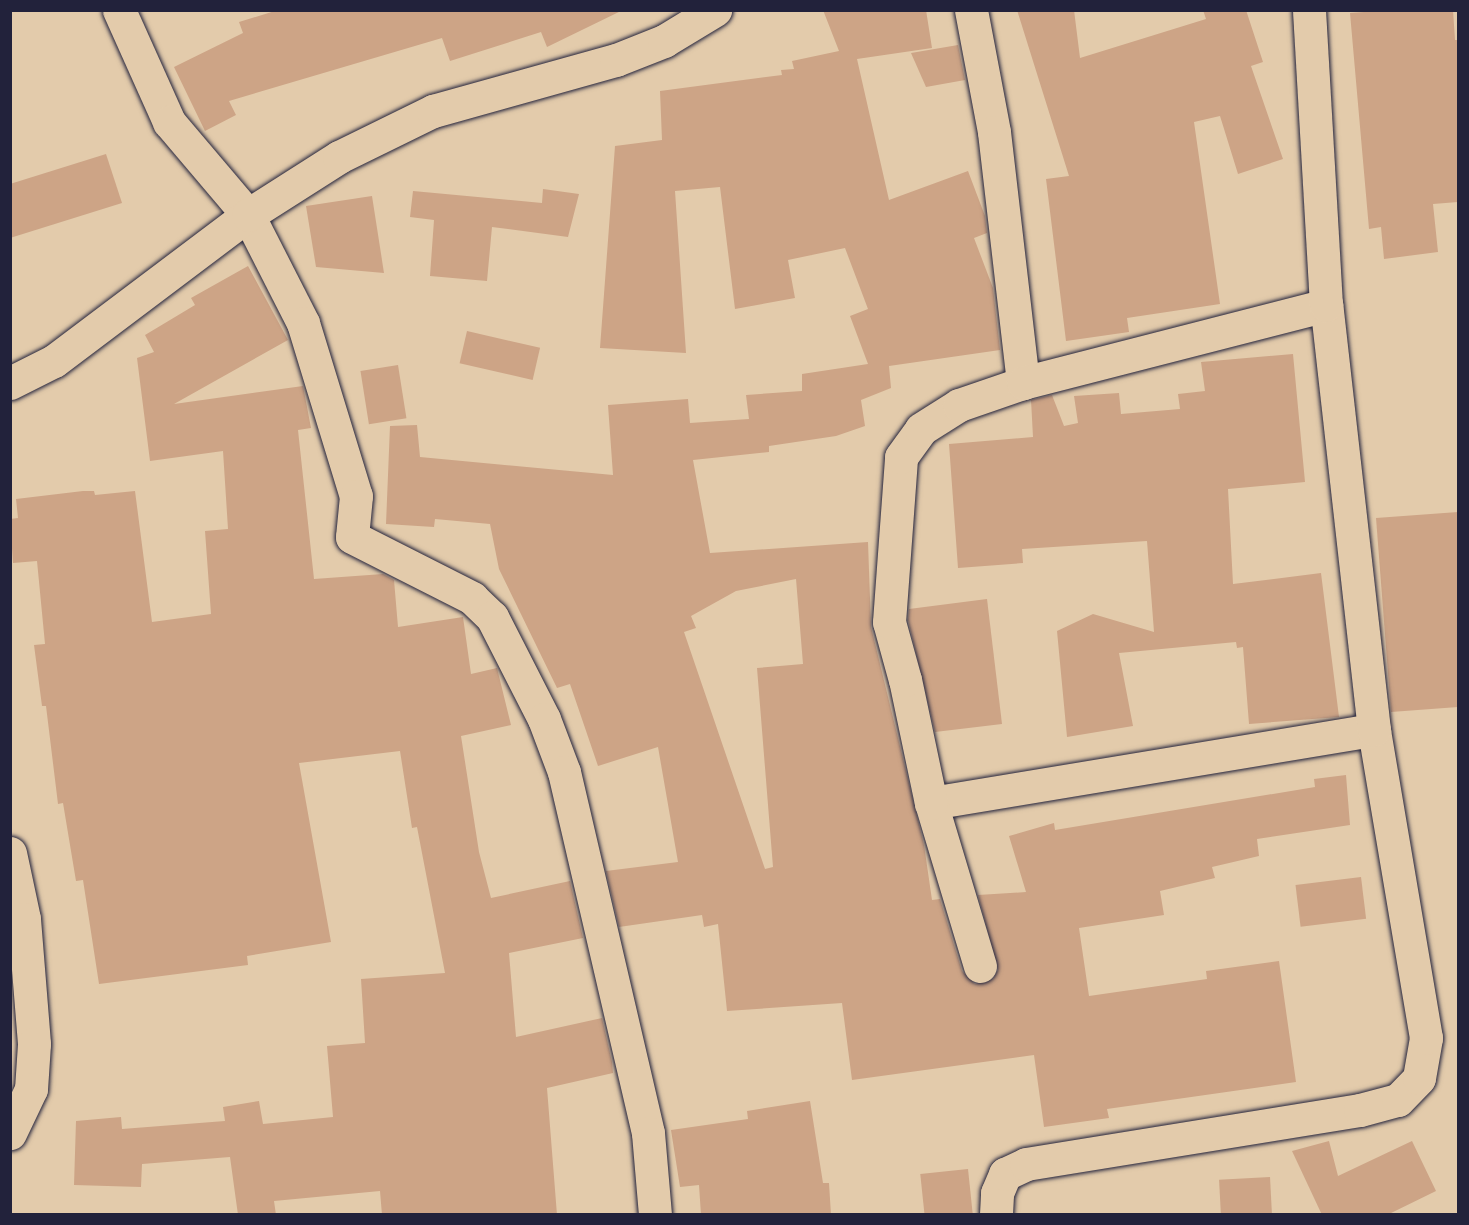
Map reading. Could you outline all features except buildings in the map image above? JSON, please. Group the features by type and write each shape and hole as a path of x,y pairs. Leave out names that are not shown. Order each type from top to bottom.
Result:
{"street":[{"path":"119,10 169,122 248,215 303,322 356,496 352,537 472,598 492,617 544,719 564,772 648,1132 655,1215"},
{"path":"10,383 54,361 248,215 339,157 433,111 616,60 664,41 715,10"},
{"path":"971,10 994,132 1023,383"},
{"path":"996,1215 997,1193 1005,1174 1026,1164 1360,1110 1398,1100 1419,1078 1426,1038 1374,730 1326,305 1309,10"},
{"path":"980,966 931,803 905,680 889,622 901,458 921,429 958,405 1023,383 1326,305"},
{"path":"931,803 1374,730"},
{"path":"10,853 24,919 34,1044 31,1089 10,1133"}]}
